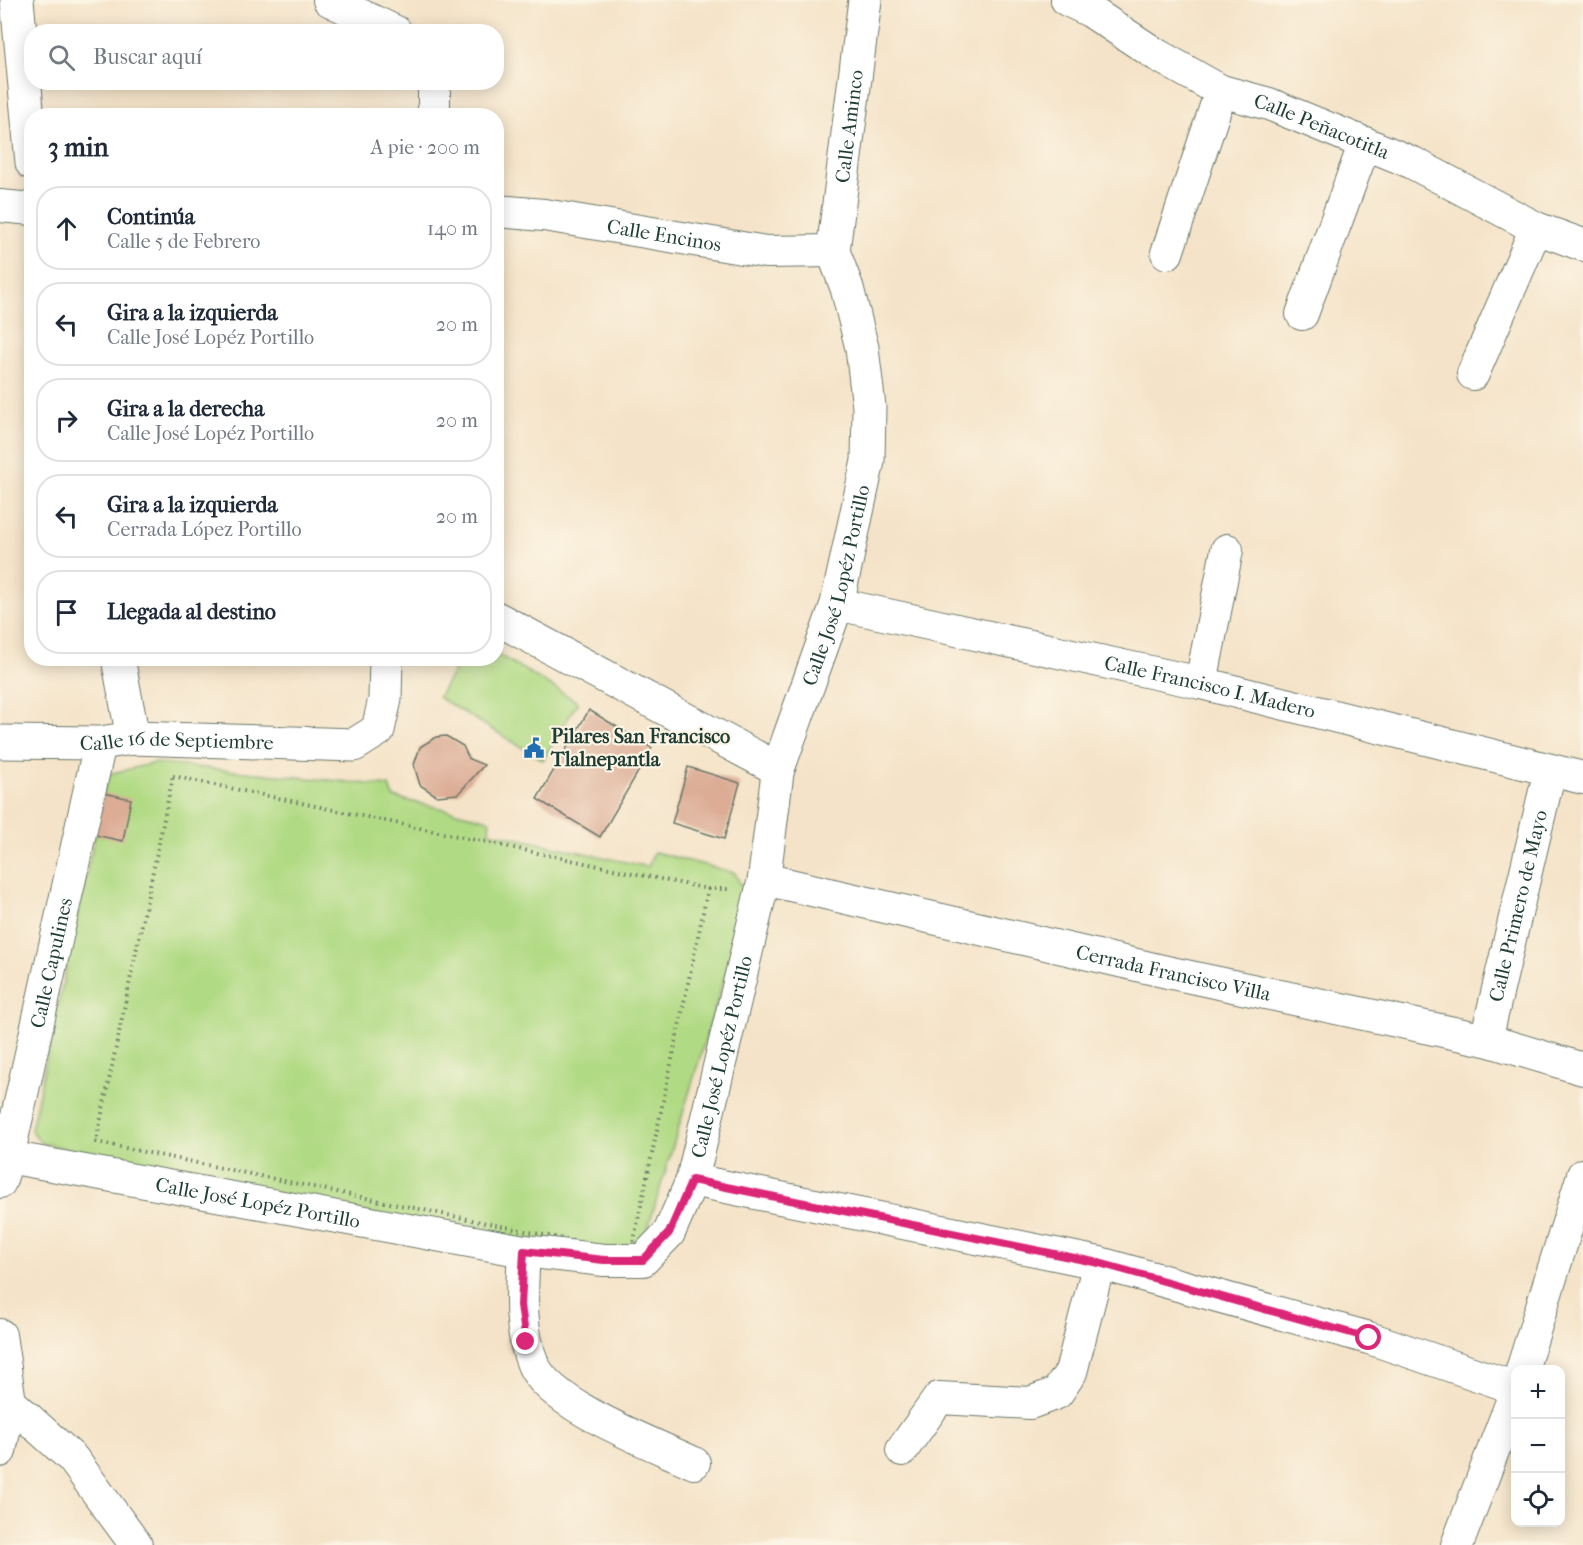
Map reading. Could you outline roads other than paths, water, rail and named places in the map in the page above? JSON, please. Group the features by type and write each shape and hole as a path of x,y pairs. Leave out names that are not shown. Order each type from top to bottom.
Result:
{"street":[{"path":"17,0 24,76"},
{"path":"329,0 379,24"},
{"name":"Calle Aminco","path":"833,251 865,0"},
{"name":"Calle Peñacotitla","path":"1067,0 1090,11 1157,55 1221,91 1269,104 1413,163 1536,228 1583,245"},
{"path":"25,90 27,108"},
{"path":"434,90 434,108"},
{"path":"1167,253 1221,91"},
{"path":"1302,314 1365,143"},
{"path":"0,206 24,208"},
{"name":"Calle Encinos","path":"504,212 544,215 766,252 833,251"},
{"path":"1473,374 1536,228"},
{"name":"Calle José Lopéz Portillo","path":"4,1169 524,1251 604,1260 643,1260 669,1233 692,1180 764,879 778,769 837,603 868,461 869,407 862,348 847,288 833,251"},
{"path":"1201,683 1227,550"},
{"name":"Calle Francisco I. Madero","path":"837,603 1201,683 1583,778"},
{"path":"504,622 778,769"},
{"path":"120,666 133,738"},
{"name":"Calle 16 de Septiembre","path":"0,742 100,742 133,738 354,745 378,729 386,699 386,666"},
{"name":"Calle Capulines","path":"4,1169 100,742"},
{"name":"Calle Primero de Mayo","path":"1486,1040 1550,770"},
{"name":"Cerrada Francisco Villa","path":"764,879 1167,972 1486,1040 1583,1070"},
{"path":"1524,1365 1583,1175"},
{"path":"692,1180 1099,1263 1369,1338 1511,1389"},
{"path":"524,1251 521,1305 526,1342 534,1366 554,1389 579,1409 694,1463"},
{"path":"902,1450 939,1398 1030,1403 1057,1393 1071,1372 1099,1263"},
{"path":"0,1335 10,1402 0,1451"},
{"path":"1456,1545 1511,1401"},
{"path":"10,1402 73,1459 136,1545"}],"place":[{"name":"Pilares San Francisco Tlalnepantla","path":"534,748"}]}
